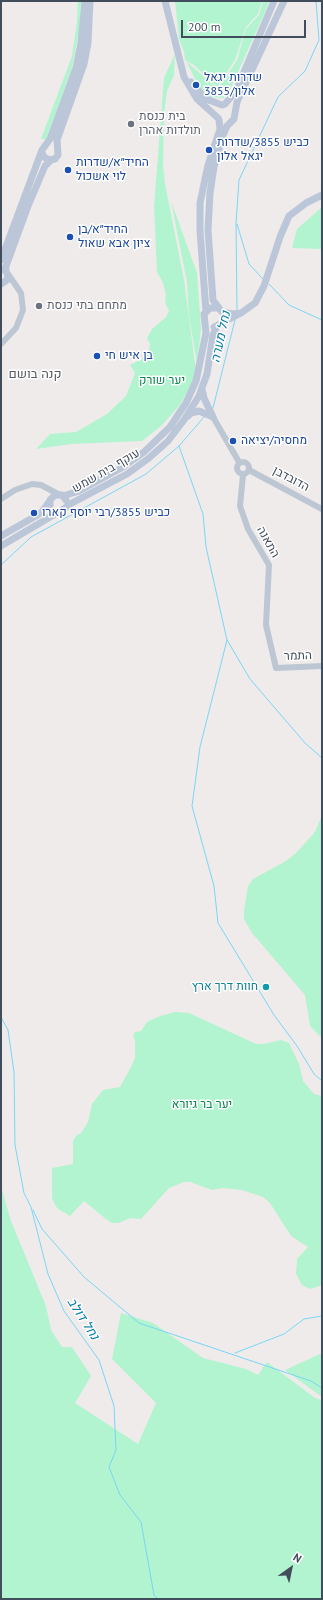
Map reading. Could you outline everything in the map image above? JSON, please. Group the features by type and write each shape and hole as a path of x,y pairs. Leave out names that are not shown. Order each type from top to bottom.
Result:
{"main road":[{"path":"1,260 42,153 50,139 76,68 81,43 84,1"},
{"path":"2,283 8,278 5,271 9,255 45,166 58,155 56,140 84,64 89,35 90,1"},
{"path":"165,1 184,77 192,92 218,119 224,123 230,122"},
{"path":"274,1 236,91 217,110 220,129 206,172 200,203 200,231 206,311 204,317 205,322 209,326 219,325 241,313 255,303 261,293 280,237 289,216 306,203 322,196"},
{"path":"219,325 224,317 213,300 208,230 208,203 219,148 225,130 234,119 237,102 284,1"},
{"path":"178,52 187,77 195,88 206,99 223,105 230,105 235,111"},
{"path":"46,146 50,144 56,147"},
{"path":"42,153 45,158 51,160"},
{"path":"206,311 213,307 232,314 241,313"},
{"name":"עוקף בית שמש","path":"61,495 84,488 128,464 153,445 170,427 186,403 196,381 204,344 205,322"},
{"name":"עוקף בית שמש","path":"66,506 127,474 149,458 168,441 186,418 202,387 207,374 213,335 219,325"},
{"path":"202,387 204,398 213,417"},
{"path":"186,418 191,413 199,411 213,417"},
{"path":"1,536 41,513 55,495 61,495 66,502 66,506 62,510 1,546"},
{"path":"49,501 51,508 58,512"}],"street":[{"path":"1,344 10,335 19,321 23,305 18,289 5,271"},
{"path":"2,283 11,284 18,289"},
{"path":"1,339 11,332 19,321"},
{"path":"213,417 239,462 247,465 249,470 247,474 243,475 238,471 236,466 239,462"},
{"name":"הדובדבן","path":"249,470 322,509"},
{"name":"התאנה","path":"243,475 240,506 248,529 270,565 266,625 276,668"},
{"path":"1,499 23,487 32,484 41,485 61,495"},
{"path":"41,485 48,492 49,501"},
{"name":"התמר","path":"276,668 322,666"}],"green space":[{"path":"78,1 81,1 80,26 72,68 46,139 41,139 72,56 77,22"},
{"path":"175,1 262,1 258,14 246,27 235,60 217,87 194,65 185,60 184,52 179,39"},
{"path":"263,1 269,1 228,94 223,98 210,97 198,85 186,61 218,89 237,60 246,29 259,15"},
{"name":"יער שורק","path":"175,54 174,75 167,91 164,114 163,165 165,184 184,280 196,371 190,388 179,406 161,426 142,441 71,444 36,449 50,434 76,432 107,414 126,396 135,373 130,365 144,358 148,354 150,344 147,338 152,329 166,317 169,311 165,302 166,295 163,283 157,272 154,207 164,78"},
{"path":"171,201 197,273 201,329 197,363 189,316 187,282"},
{"path":"322,207 322,249 292,248 297,229"},
{"path":"322,815 322,1038 310,1026 305,995 252,933 244,919 244,911 248,886 253,879 286,861 296,853 315,832"},
{"name":"יער בר גיורא","path":"175,1012 189,1013 256,1044 264,1044 281,1040 289,1043 299,1064 303,1081 314,1094 322,1096 322,1285 310,1289 302,1285 296,1274 297,1259 308,1247 291,1236 270,1203 263,1197 242,1190 222,1188 212,1190 190,1182 184,1182 169,1188 141,1219 130,1218 119,1223 112,1223 84,1201 70,1216 58,1209 55,1205 52,1198 52,1168 73,1164 73,1141 76,1136 81,1133 88,1122 92,1104 103,1090 120,1087 135,1058 135,1040 133,1036 135,1032 141,1031 147,1022 160,1016"},
{"path":"1,1177 2,1190 11,1221 46,1306 51,1330 62,1347 72,1347 91,1376 75,1403 138,1444 156,1403 112,1359 121,1313 153,1323 203,1358 246,1369 258,1375 267,1362 315,1398 322,1400 322,1599 1,1599"},
{"path":"322,1353 322,1397 285,1370"}],"waterway":[{"name":"נחל מערה","path":"237,311 236,223 239,180 278,97 305,71 319,40 316,1"},
{"path":"237,224 249,264 263,279"},
{"path":"269,284 289,305 322,320"},
{"name":"נחל מערה","path":"213,408 235,320"},
{"name":"נחל מערה","path":"1,565 31,537 146,474 179,446 204,417"},
{"path":"179,446 203,514 206,547 227,640 250,679 305,743 322,758"},
{"path":"227,640 200,747 192,806 214,886 218,923 274,1015 297,1046 314,1074 322,1081"},
{"name":"נחל דולב","path":"1,1017 8,1030 14,1072 15,1145 24,1193 31,1207 48,1274 64,1311 99,1360 114,1406 116,1450 109,1467 120,1495 141,1522 154,1595 158,1599"},
{"path":"33,1210 42,1229 84,1277 139,1323 311,1381 322,1388"},
{"path":"235,1353 284,1334 304,1319 322,1316"}],"place":[{"name":"שדרות יגאל אלון/3855","path":"196,85"},
{"name":"בית כנסת תולדות אהרן","path":"131,124"},
{"name":"כביש 3855/שדרות יגאל אלון","path":"209,150"},
{"name":"החיד״א/שדרות לוי אשכול","path":"68,170"},
{"name":"החיד״א/בן ציון אבא שאול","path":"70,237"},
{"name":"מתחם בתי כנסת","path":"39,306"},
{"name":"בן איש חי","path":"97,356"},
{"name":"מחסיה/יציאה","path":"233,441"},
{"name":"כביש 3855/רבי יוסף קארו","path":"34,513"},
{"name":"חוות דרך ארץ","path":"266,987"}],"district":[{"name":"קנה בושם","path":"35,374"}]}
